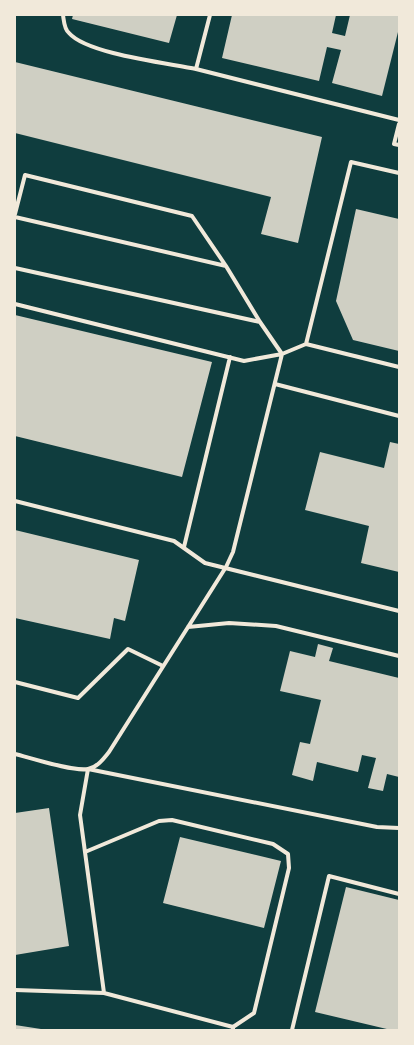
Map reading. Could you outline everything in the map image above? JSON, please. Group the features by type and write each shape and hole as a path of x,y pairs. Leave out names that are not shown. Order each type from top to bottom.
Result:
{"lane":[{"path":"63,15 68,33 100,50 196,69 399,122 394,144 399,145"},
{"path":"196,69 210,15"},
{"path":"306,344 351,162 399,173"},
{"path":"88,769 99,763 110,752 226,567 238,538 282,354 226,266 192,216 25,175 15,216 226,266"},
{"path":"15,268 260,322"},
{"path":"15,304 244,361 282,354 306,344 399,367"},
{"path":"184,547 230,357"},
{"path":"275,384 399,416"},
{"path":"15,501 174,541 205,563 399,611"},
{"path":"188,627 229,623 276,626 399,656"},
{"path":"15,682 78,698 128,649 163,666"},
{"path":"15,754 74,768 88,769 377,827 399,828"},
{"path":"88,769 80,815 104,993"},
{"path":"15,990 104,993 233,1028 254,1013 289,868 288,854 273,844 172,820 159,821 86,852"},
{"path":"292,1030 329,876 399,894"}],"building":[{"path":"73,15 177,15 169,43 72,19"},
{"path":"232,15 336,15 332,33 345,36 350,15 399,15 399,28 382,96 332,83 341,50 327,47 319,81 222,58"},
{"path":"15,62 322,137 298,243 261,234 271,197 15,133"},
{"path":"356,209 399,219 399,351 353,340 336,301"},
{"path":"15,315 212,362 182,477 15,436"},
{"path":"390,442 399,444 399,572 361,563 369,526 305,510 320,452 384,468"},
{"path":"15,530 139,560 125,621 114,618 110,639 15,618"},
{"path":"318,644 333,648 329,661 399,678 399,777 387,774 383,791 368,788 376,758 362,755 358,772 317,762 313,781 292,775 300,742 310,744 321,700 280,691 290,651 315,657"},
{"path":"49,808 69,946 15,955 15,813"},
{"path":"180,837 281,861 264,928 163,903"},
{"path":"346,887 399,900 399,1030 391,1030 315,1012"},
{"path":"15,1025 41,1029 41,1030 15,1030"}]}
